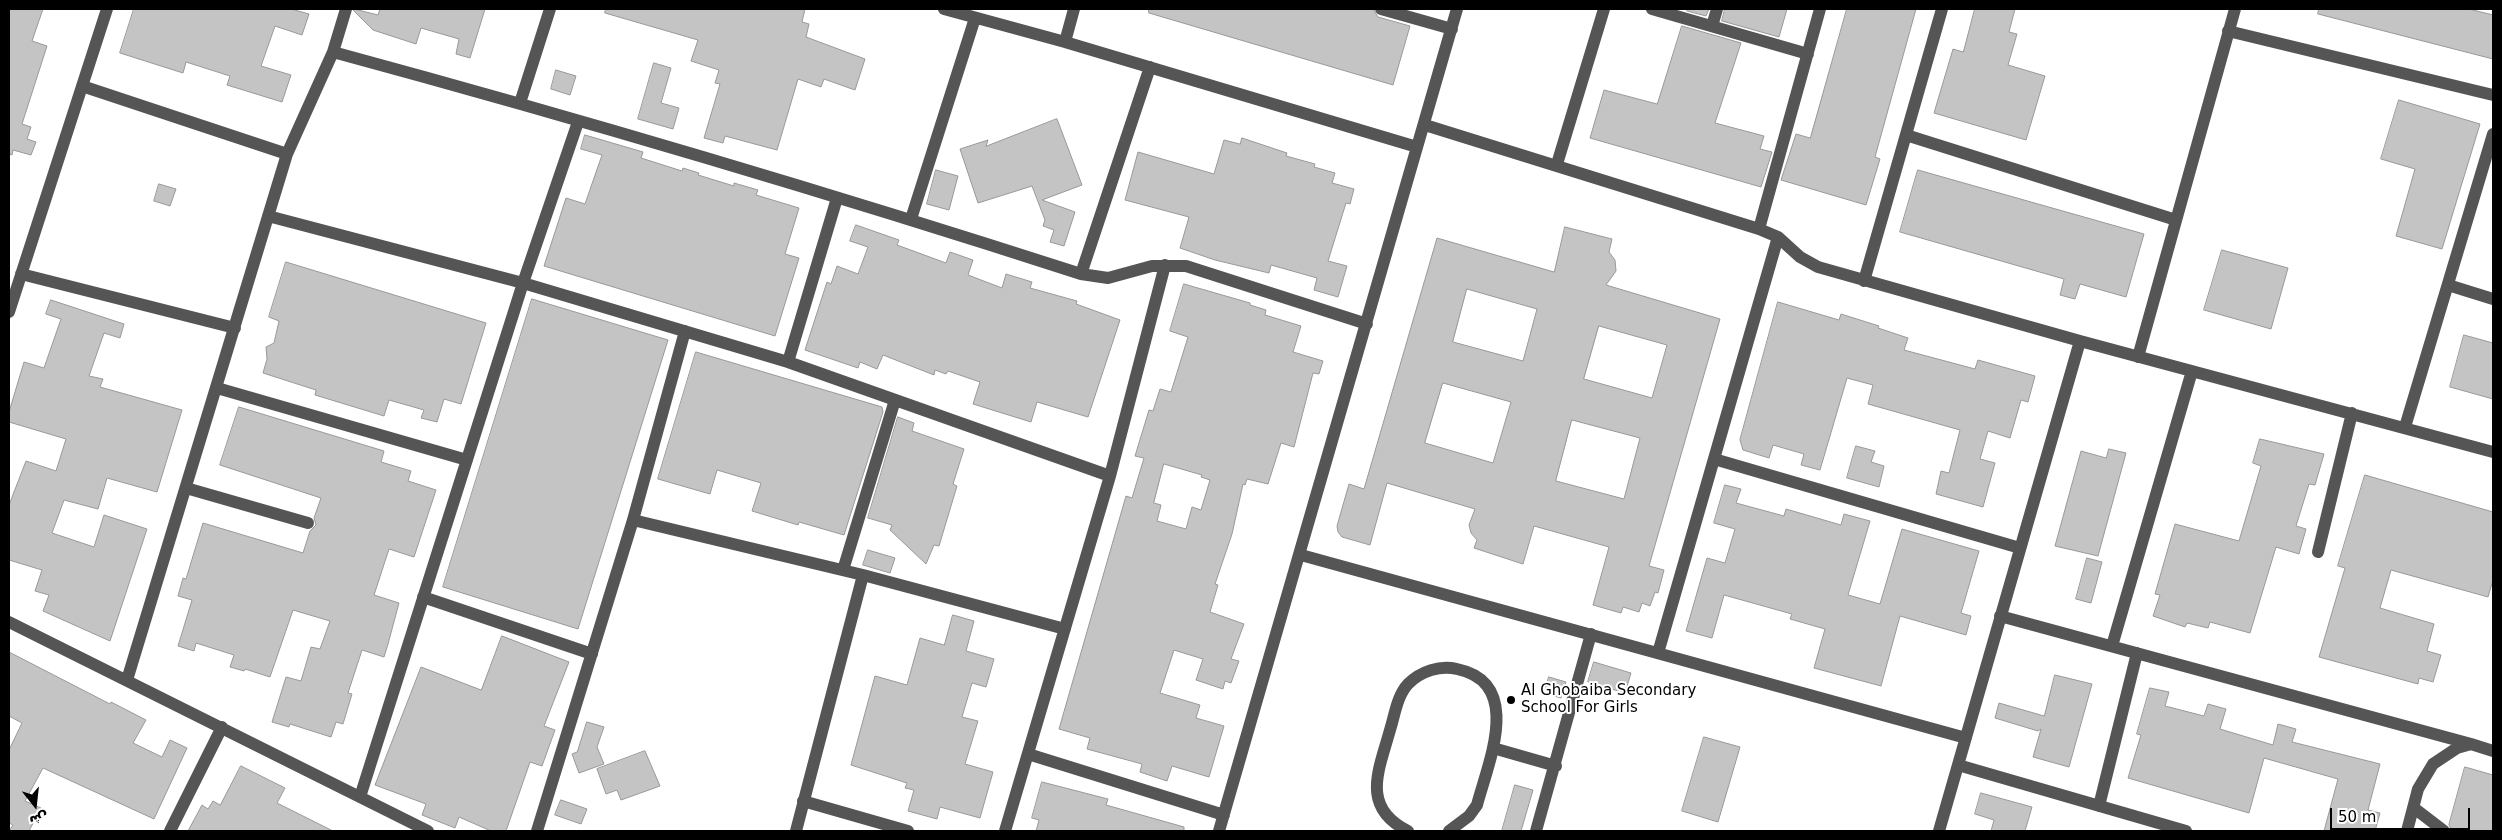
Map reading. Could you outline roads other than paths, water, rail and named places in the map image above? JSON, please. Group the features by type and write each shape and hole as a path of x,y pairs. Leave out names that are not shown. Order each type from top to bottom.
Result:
{"street":[{"path":"9,309 107,9"},
{"path":"127,680 287,154 333,52 346,9"},
{"path":"520,103 550,9"},
{"path":"944,9 1150,66 1417,148"},
{"path":"1065,42 1074,9"},
{"path":"1381,9 1452,29"},
{"path":"1219,831 1301,555 1457,9"},
{"path":"1557,164 1604,9"},
{"path":"1652,9 1808,54"},
{"path":"1712,26 1717,9"},
{"path":"1759,229 1820,9"},
{"path":"1864,281 1942,9"},
{"path":"2138,357 2235,9"},
{"path":"911,219 975,18"},
{"path":"2228,31 2493,95"},
{"path":"333,52 520,103 578,122 911,219 1081,274 1108,278 1139,269 1165,265 1197,269 1367,324"},
{"path":"1081,274 1150,66"},
{"path":"82,86 287,154"},
{"path":"360,797 523,283 578,122"},
{"path":"1424,125 1557,164 1759,229 1778,237 1809,263 1864,281 2493,452"},
{"path":"2406,427 2493,134"},
{"path":"1906,135 2176,220"},
{"path":"788,362 837,198"},
{"path":"268,216 523,283 788,362 1110,476"},
{"path":"1658,653 1778,237"},
{"path":"1005,831 1110,476 1165,265"},
{"path":"21,274 234,328"},
{"path":"2448,285 2493,299"},
{"path":"537,831 633,520 685,331"},
{"path":"1939,831 2080,341"},
{"path":"2112,646 2192,371"},
{"path":"217,388 467,460"},
{"path":"843,570 895,400"},
{"path":"2318,552 2352,413"},
{"path":"1714,458 2020,548"},
{"path":"186,488 308,523"},
{"path":"633,520 863,575 1065,629"},
{"path":"1301,555 1966,738"},
{"path":"796,831 863,575"},
{"path":"423,597 592,654"},
{"path":"2000,616 2493,751"},
{"path":"9,622 428,831"},
{"path":"1536,831 1592,634"},
{"path":"2099,806 2137,654"},
{"path":"1408,831 1389,818 1382,808 1375,783 1400,696 1408,685 1430,670 1456,668 1480,680 1495,701 1498,714 1493,748 1477,805 1470,816 1449,831"},
{"path":"170,831 222,727"},
{"path":"2408,831 2418,789 2433,764 2457,748 2471,744"},
{"path":"1493,748 1556,766"},
{"path":"1028,754 1224,815"},
{"path":"1958,765 2186,831"},
{"path":"803,801 908,831"},
{"path":"2414,808 2444,831"}],"place":[{"name":"Al Ghobaiba Secondary School For Girls","path":"1511,700"}]}
